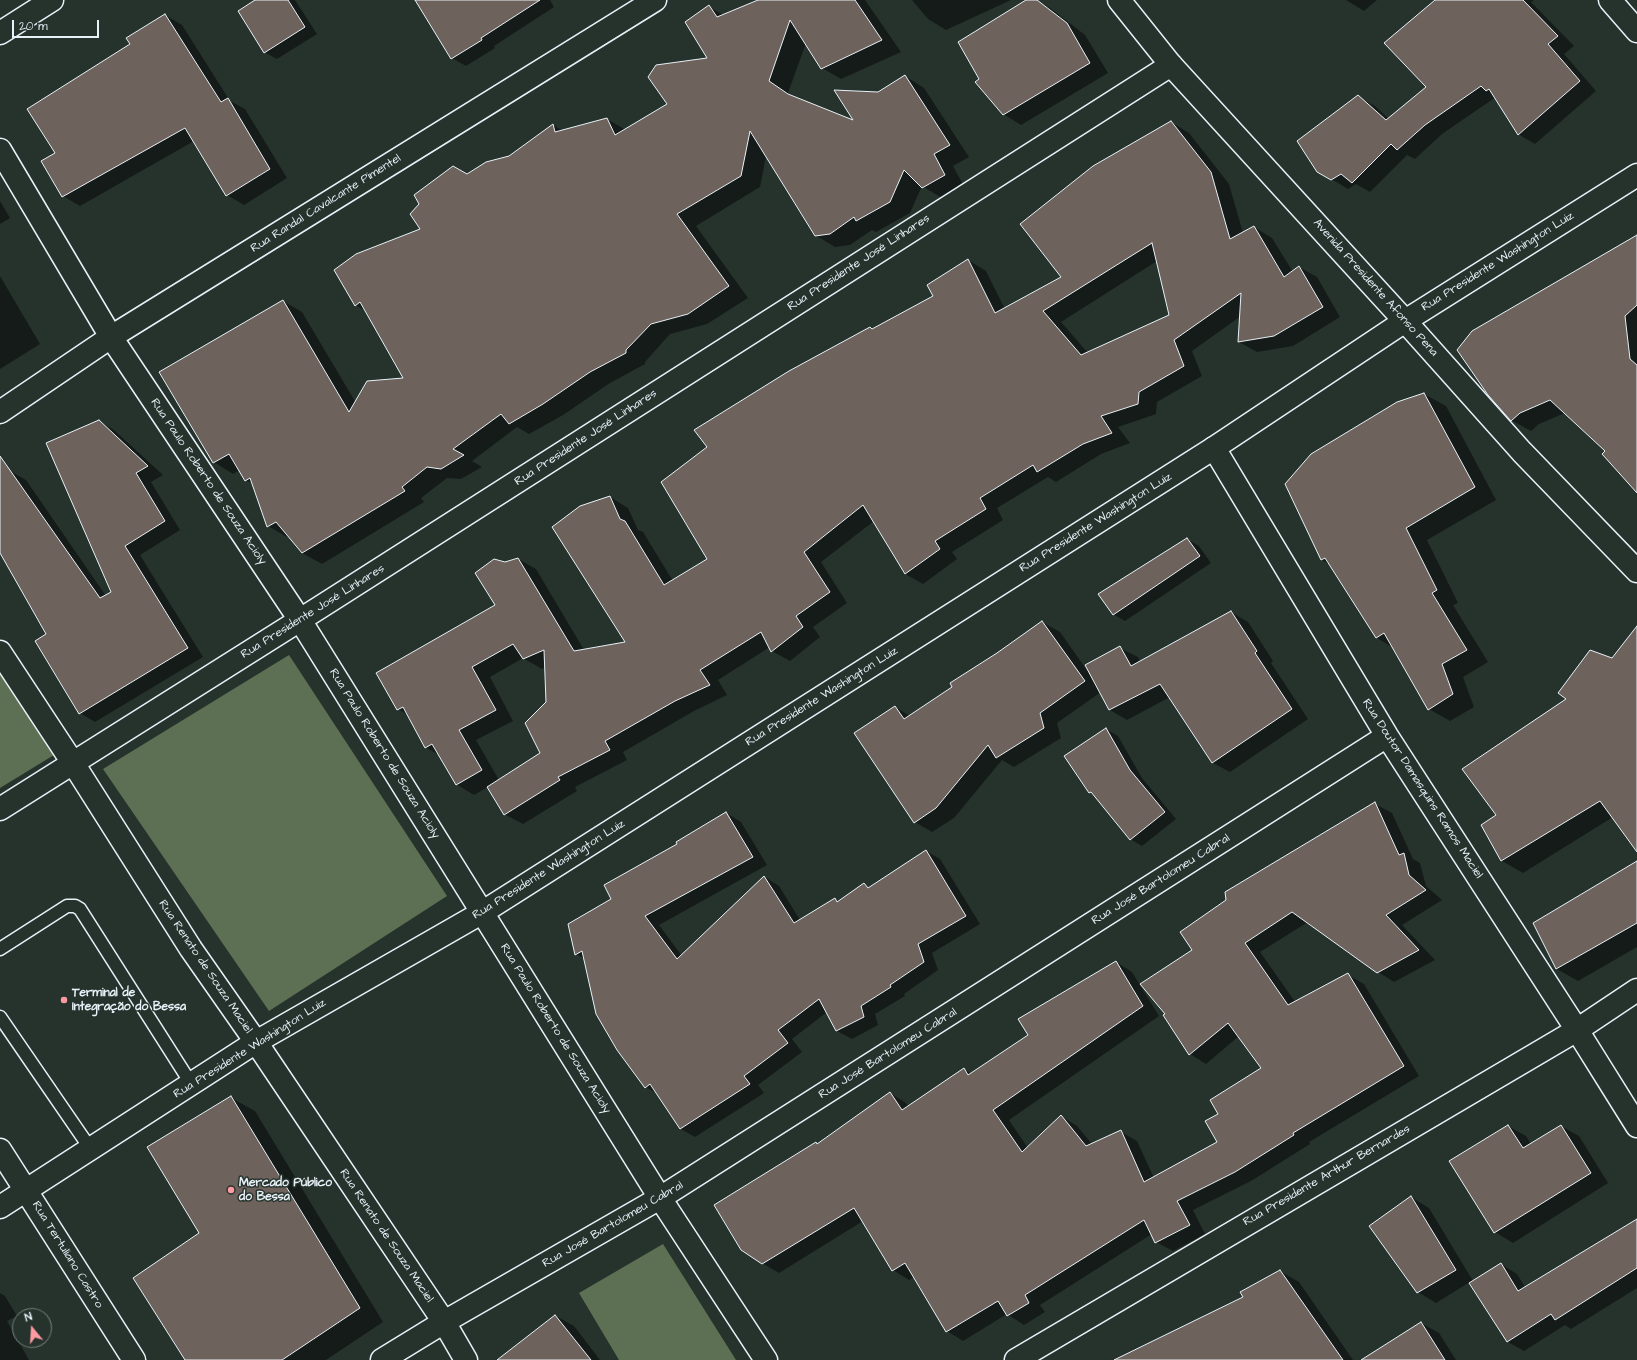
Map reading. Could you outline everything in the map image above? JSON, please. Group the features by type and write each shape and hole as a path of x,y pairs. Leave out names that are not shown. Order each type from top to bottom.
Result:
{"street":[{"path":"0,33 52,0"},
{"name":"Rua Randal Cavalcante Pimentel","path":"0,412 111,337 655,0"},
{"name":"Avenida Presidente Afonso Pena","path":"1119,0 1170,65 1405,321 1522,452 1637,571"},
{"path":"1610,0 1637,31"},
{"name":"Rua Presidente José Linhares","path":"0,809 300,620 1170,65"},
{"name":"Rua Paulo Roberto de Souza Acioly","path":"0,150 111,337 300,620 660,1198 766,1360"},
{"name":"Rua Presidente Washington Luiz","path":"0,1207 90,1148 192,1085 256,1042 483,912 1214,448 1405,321 1637,175"},
{"name":"Rua Doutor Damasquins Ramos Maciel","path":"1214,448 1387,736 1577,1030 1637,1126"},
{"name":"Rua Renato de Souza Maciel","path":"0,652 73,763 190,949 256,1042 444,1322 466,1360"},
{"name":"Rua José Bartolomeu Cabral","path":"382,1360 444,1322 660,1198 1387,736"},
{"name":"Rua Presidente Arthur Bernardes","path":"1016,1360 1577,1030 1637,990"},
{"name":"Rua Tertuliano Castro","path":"0,1150 27,1190 134,1360"}],"lane":[{"path":"0,949 68,906 75,906 80,909 192,1085"},
{"path":"0,1017 90,1148"}],"green space":[{"path":"289,655 447,896 269,1011 103,769"},
{"path":"0,670 54,755 0,788"},
{"path":"663,1244 736,1360 619,1360 579,1293"}],"building":[{"path":"255,0 288,0 305,27 264,53 238,11"},
{"path":"415,0 540,0 481,38 482,40 451,59"},
{"path":"758,0 855,0 882,40 821,69 790,20 769,81 788,94 853,120 834,90 878,92 905,75 950,145 934,154 945,175 922,188 904,170 890,202 856,221 854,217 830,234 815,236 750,131 741,176 677,214 729,286 688,314 651,324 626,350 626,353 590,372 543,404 509,424 501,414 453,449 464,455 441,469 427,467 402,487 405,491 302,553 276,522 267,527 250,478 245,481 229,454 213,463 159,372 283,300 349,412 367,381 403,378 360,302 355,306 334,270 356,254 420,229 410,214 419,204 414,195 453,166 467,174 486,162 509,156 553,124 555,132 607,118 615,135 667,104 648,77 656,65 707,58 685,22 709,5 717,17"},
{"path":"1026,0 1037,0 1067,23 1090,63 1003,115 975,82 979,79 958,42"},
{"path":"1435,0 1523,0 1558,36 1548,44 1580,81 1518,135 1489,89 1486,91 1481,86 1425,125 1397,150 1391,144 1352,183 1341,174 1331,180 1317,172 1297,141 1358,95 1386,120 1426,87 1384,43"},
{"path":"165,14 221,102 228,98 270,169 226,196 185,128 62,197 41,161 55,153 27,109 130,44 126,38"},
{"path":"1171,121 1211,172 1230,239 1254,226 1284,277 1299,266 1323,307 1274,336 1238,342 1241,293 1174,340 1184,366 1139,392 1138,404 1101,416 1112,433 1083,444 1037,472 1033,465 980,498 986,509 935,541 940,549 905,574 863,505 804,552 830,592 796,616 803,627 771,652 761,632 700,670 710,685 675,701 605,741 610,750 558,777 560,780 504,815 487,787 540,753 525,723 546,702 544,650 523,659 513,644 472,667 496,710 459,730 482,770 456,785 432,744 425,748 403,707 397,710 376,673 495,605 475,573 494,559 505,562 518,558 574,651 625,642 552,527 580,506 610,496 620,519 625,521 664,585 707,559 661,482 707,447 694,430 789,371 870,327 872,329 933,296 927,285 968,259 995,313 1061,277 1020,224 1093,166","holes":["1152,243 1169,315 1081,355 1043,311"]},
{"path":"1637,235 1637,305 1625,316 1630,359 1637,365 1637,493 1602,454 1605,451 1550,400 1520,413 1511,421 1488,395 1457,350 1472,331"},
{"path":"1424,393 1475,487 1406,528 1437,590 1432,593 1467,650 1442,664 1453,694 1428,710 1384,633 1376,638 1325,558 1321,560 1285,484 1311,454 1397,402"},
{"path":"99,420 148,466 136,473 165,521 125,546 188,648 79,714 35,641 46,634 0,553 0,456 100,598 111,592 46,443"},
{"path":"1187,538 1200,556 1113,615 1098,594"},
{"path":"1231,611 1257,651 1255,653 1292,709 1212,763 1160,684 1109,710 1085,665 1120,646 1131,666"},
{"path":"1042,621 1085,681 1040,713 1044,728 996,758 988,745 936,808 914,823 854,733 895,706 904,719 952,687 950,683 997,653"},
{"path":"1637,626 1637,852 1600,801 1501,861 1481,825 1496,815 1462,769 1566,699 1558,693 1590,650 1612,658"},
{"path":"1106,728 1130,770 1165,812 1130,840 1091,792 1089,793 1064,756"},
{"path":"1375,802 1399,855 1404,853 1409,875 1426,890 1386,915 1419,950 1377,973 1292,912 1245,943 1288,1005 1348,973 1404,1066 1293,1133 1294,1135 1235,1172 1177,1201 1190,1225 1155,1243 1144,1220 1025,1295 1029,1303 1007,1316 998,1301 946,1332 905,1263 892,1271 854,1208 762,1264 741,1250 714,1205 816,1142 817,1144 890,1092 902,1110 964,1068 968,1075 1028,1035 1018,1019 1116,961 1143,1006 993,1110 1022,1152 1061,1115 1086,1146 1121,1130 1144,1182 1217,1142 1205,1121 1218,1114 1210,1100 1261,1068 1228,1023 1189,1055 1163,1015 1165,1014 1140,984 1192,950 1180,932 1226,900 1225,892"},
{"path":"726,812 753,857 645,916 677,959 764,876 794,923 835,898 837,902 864,883 868,888 926,850 966,916 918,944 924,962 890,985 891,987 861,1006 864,1017 836,1031 819,999 778,1030 788,1043 744,1076 750,1084 680,1129 650,1084 645,1088 617,1050 596,1014 582,951 575,955 568,924 611,899 604,885 677,844 676,842"},
{"path":"1637,861 1637,923 1556,969 1533,923"},
{"name":"Mercado Público do Bessa","path":"231,1096 360,1308 282,1360 185,1360 133,1278 199,1233 147,1147"},
{"path":"1508,1125 1523,1148 1561,1125 1591,1173 1494,1233 1449,1161"},
{"path":"1411,1196 1456,1270 1417,1293 1369,1226"},
{"path":"1637,1219 1637,1268 1555,1320 1551,1314 1507,1342 1469,1283 1501,1263 1518,1291"},
{"path":"1280,1270 1343,1360 1114,1360 1243,1297 1240,1292"},
{"path":"555,1315 591,1360 497,1360"},
{"path":"1421,1322 1445,1360 1361,1360"}],"place":[{"name":"Terminal de Integração do Bessa","path":"64,1000"},
{"name":"Mercado Público do Bessa","path":"231,1190"}]}
